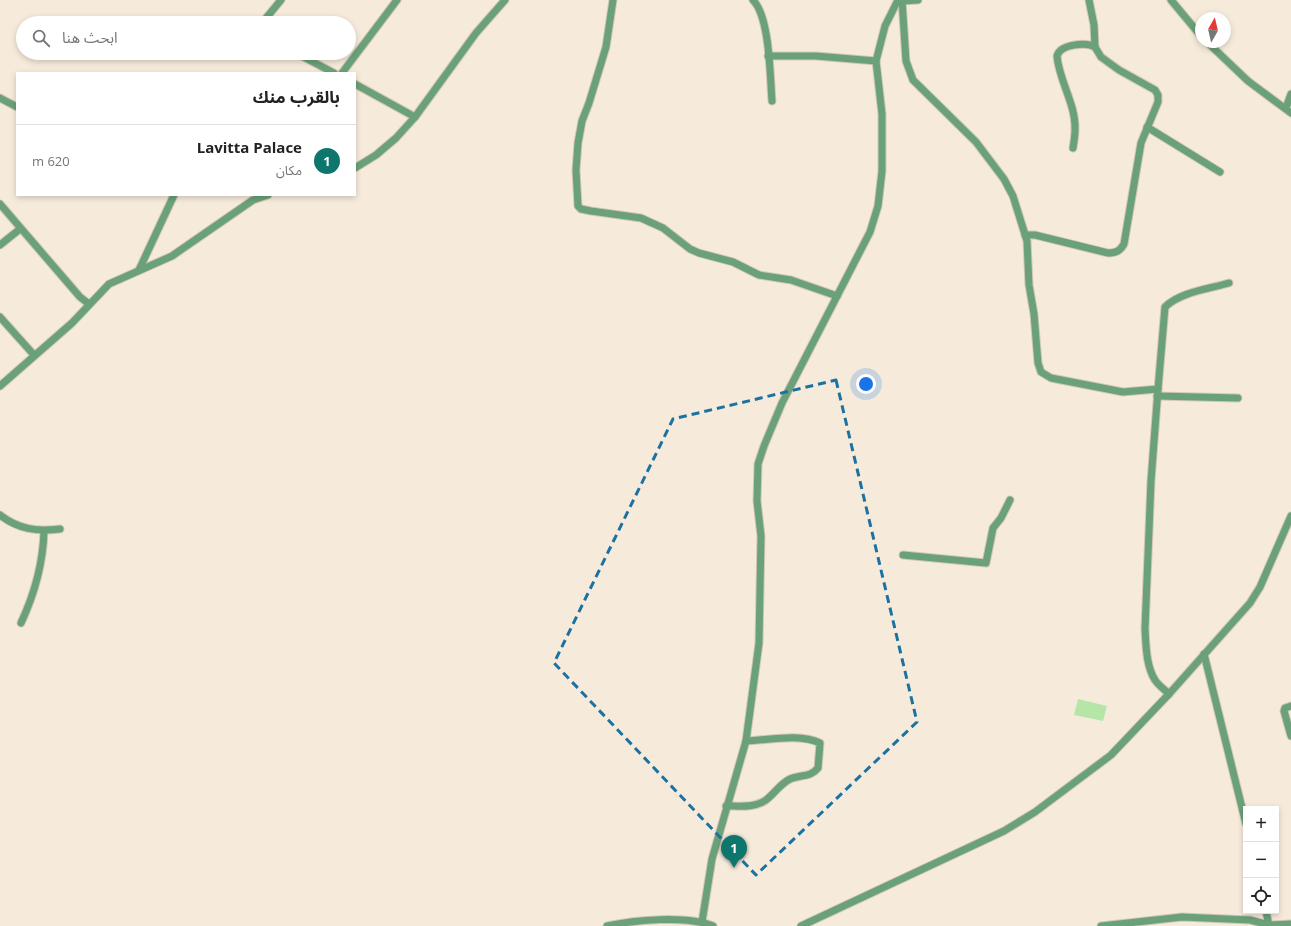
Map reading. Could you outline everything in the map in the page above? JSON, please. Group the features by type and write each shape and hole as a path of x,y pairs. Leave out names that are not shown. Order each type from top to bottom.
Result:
{"street":[{"path":"268,16 281,0"},
{"path":"356,54 397,0"},
{"path":"356,167 376,155 396,138 415,117 476,33 504,0"},
{"path":"613,0 606,47 582,121 578,143 576,170 578,206 581,209 646,220 663,228 690,249 699,253 733,262 759,275 791,280 837,296"},
{"path":"753,0 763,18 772,101"},
{"path":"901,0 918,0"},
{"path":"702,922 712,859 726,806 746,741 759,643 761,536 757,501 758,464 782,403 870,232 878,206 882,171 882,114 876,61 885,26 901,0"},
{"path":"901,0 906,61 913,80 976,142 1004,179 1016,203 1029,254 1029,285 1034,314 1038,363 1041,372 1051,378 1123,392 1238,398"},
{"path":"1025,235 1035,235 1108,253 1120,250 1124,244 1141,143 1158,102 1158,95 1155,90 1119,70 1101,57 1095,47 1094,25 1089,0"},
{"path":"1171,0 1195,29"},
{"path":"1073,148 1076,128 1071,106 1061,79 1057,56 1061,50 1070,47 1088,43 1095,47"},
{"path":"1213,48 1248,81 1288,111 1291,94"},
{"path":"768,56 816,56 876,61"},
{"path":"309,60 332,72"},
{"path":"343,72 352,60"},
{"path":"356,85 415,117"},
{"path":"0,98 16,106"},
{"path":"1147,127 1220,172"},
{"path":"139,270 174,196"},
{"path":"1,383 72,323 109,284 172,256 253,200 265,196"},
{"path":"0,204 80,297 89,304"},
{"path":"0,245 20,229"},
{"path":"1169,694 1155,681 1151,672 1146,650 1145,630 1151,481 1165,307 1171,301 1183,296 1229,283"},
{"path":"0,317 34,355"},
{"path":"903,555 986,564 993,528 1001,518 1010,500"},
{"path":"0,515 8,522 22,528 44,531 60,529"},
{"path":"801,926 1004,831 1035,812 1110,755 1169,694 1250,603 1260,587 1291,516"},
{"path":"21,623 33,599 40,572 44,531"},
{"path":"1204,654 1243,812"},
{"path":"1291,706 1285,708 1284,712 1291,736"},
{"path":"726,806 752,806 761,803 784,782 792,778 810,776 818,768 820,743 815,740 788,738 746,741"},
{"path":"1267,914 1269,925"},
{"path":"1101,926 1182,917 1250,920 1269,925 1291,924"},
{"path":"607,926 648,920 702,922 713,926"}],"highlighted area":[{"path":"836,380 917,722 756,875 554,663 673,419"}],"green space":[{"path":"1078,699 1107,706 1103,721 1074,715"}],"place":[{"name":"Lavitta Palace","path":"734,868"}]}
